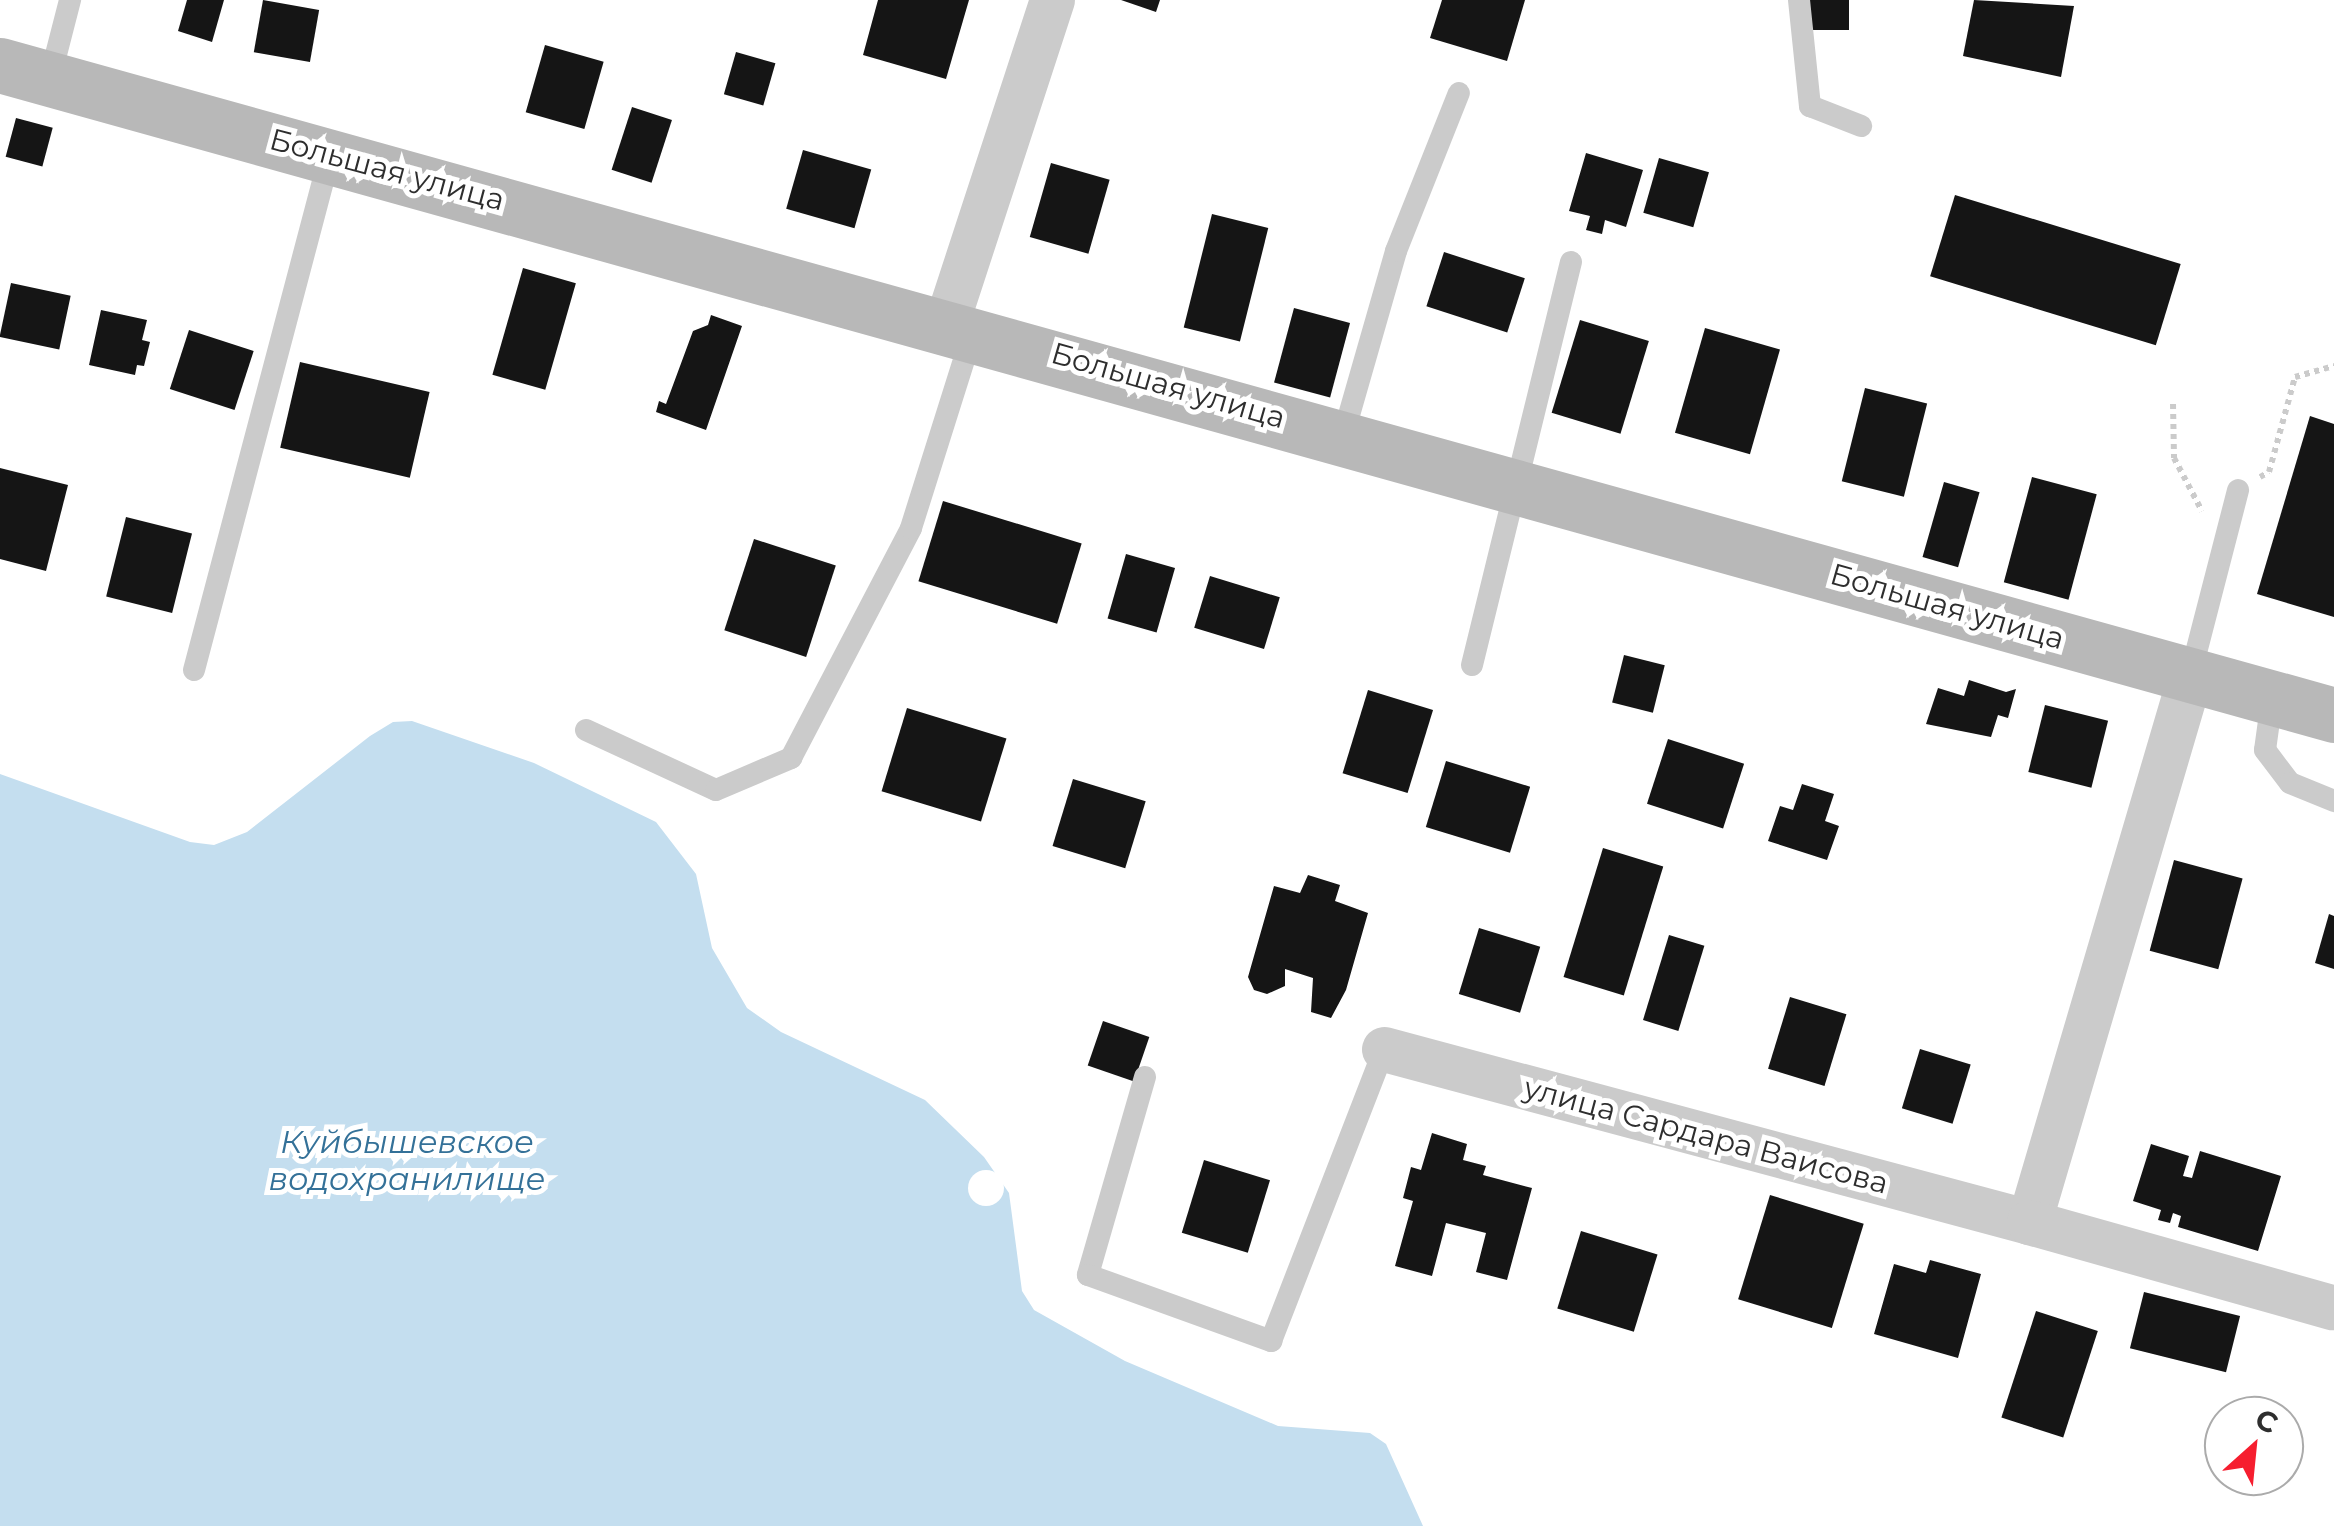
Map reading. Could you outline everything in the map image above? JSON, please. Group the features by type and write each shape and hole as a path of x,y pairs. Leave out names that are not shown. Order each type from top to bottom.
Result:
{"street":[{"path":"959,328 1052,0"},
{"name":"Большая улица","path":"25,72 959,328 2334,715"},
{"path":"2028,1222 2190,676"},
{"name":"улица Сардара Ваисова","path":"1384,1048 2332,1307"}],"lane":[{"path":"25,72 70,0"},
{"path":"1798,0 1810,106 1861,126"},
{"path":"1342,436 1396,252 1459,93"},
{"path":"194,670 330,155"},
{"path":"1472,664 1571,262"},
{"path":"586,730 716,790 791,758 911,528 959,328"},
{"path":"2190,676 2238,490"},
{"path":"2272,698 2265,750 2290,783 2334,801"},
{"path":"1145,1077 1088,1275 1270,1341 1384,1048"}],"path":[{"path":"2238,490 2269,472 2295,377 2334,366"},
{"path":"2173,404 2174,458 2206,520"}],"water":[{"name":"Куйбышевское водохранилище","path":"412,721 534,763 656,822 696,874 712,948 747,1008 781,1032 925,1100 984,1157 1009,1193 1022,1291 1034,1310 1125,1361 1278,1426 1370,1433 1386,1444 1423,1526 0,1526 0,774 190,842 214,845 247,832 370,736 393,722"}],"pier":[{"path":"986,1170 999,1175 1004,1188 999,1201 986,1206 973,1201 968,1188 973,1175"}],"building":[{"path":"187,0 224,0 212,42 178,31"},
{"path":"263,0 319,10 310,62 254,52"},
{"path":"878,0 969,0 946,79 863,55"},
{"path":"1121,0 1160,0 1156,12"},
{"path":"1442,0 1525,0 1507,61 1430,38"},
{"path":"1810,0 1849,0 1849,30 1810,30"},
{"path":"1974,0 2074,6 2061,77 1963,56"},
{"path":"545,45 604,62 584,129 526,112"},
{"path":"736,52 775,63 763,106 724,94"},
{"path":"632,107 672,120 652,183 612,170"},
{"path":"16,118 53,128 42,166 6,157"},
{"path":"803,150 871,170 854,228 786,209"},
{"path":"1586,153 1643,170 1626,227 1605,220 1602,234 1586,230 1590,216 1569,211"},
{"path":"1659,158 1709,172 1693,227 1643,213"},
{"path":"1051,163 1110,180 1088,254 1030,237"},
{"path":"1955,195 2181,264 2156,345 1930,276"},
{"path":"1212,214 1268,228 1240,342 1184,328"},
{"path":"1444,252 1525,278 1507,332 1426,306"},
{"path":"523,268 576,283 545,390 492,375"},
{"path":"11,283 71,296 59,349 0,337"},
{"path":"1294,308 1350,323 1330,397 1274,382"},
{"path":"101,310 147,320 142,340 150,342 144,366 137,365 135,375 89,365"},
{"path":"711,315 742,326 706,430 656,412 659,401 666,404 693,331 708,325"},
{"path":"1580,320 1649,341 1620,434 1552,413"},
{"path":"1705,328 1780,349 1750,454 1675,433"},
{"path":"189,330 254,351 235,410 170,389"},
{"path":"300,362 430,392 410,478 280,448"},
{"path":"1865,388 1927,403 1904,497 1842,481"},
{"path":"2310,416 2334,424 2334,617 2257,594"},
{"path":"0,468 68,485 46,571 0,559"},
{"path":"2032,477 2097,494 2069,600 2004,582"},
{"path":"1944,482 1980,492 1958,567 1923,557"},
{"path":"943,501 1082,543 1057,624 918,581"},
{"path":"126,517 192,533 172,613 106,597"},
{"path":"754,539 836,566 806,657 724,630"},
{"path":"1126,554 1175,568 1157,632 1108,618"},
{"path":"1210,576 1280,597 1264,649 1194,628"},
{"path":"1624,655 1665,665 1653,713 1612,703"},
{"path":"1969,680 2006,692 2016,689 2008,718 1998,715 1991,737 1926,724 1938,688 1964,696"},
{"path":"1368,690 1433,710 1408,793 1343,773"},
{"path":"2045,705 2108,721 2091,788 2028,772"},
{"path":"907,708 1006,738 981,822 882,791"},
{"path":"1668,739 1744,764 1723,828 1647,804"},
{"path":"1446,761 1530,787 1510,853 1426,827"},
{"path":"1073,779 1146,801 1125,868 1053,846"},
{"path":"1802,784 1834,794 1825,821 1839,826 1827,860 1768,841 1780,806 1793,810"},
{"path":"1603,848 1663,866 1624,996 1564,977"},
{"path":"2174,860 2243,878 2218,969 2150,951"},
{"path":"1308,875 1340,885 1335,901 1368,913 1346,990 1331,1018 1311,1012 1313,978 1285,969 1285,986 1267,994 1254,990 1248,977 1274,886 1300,893"},
{"path":"2329,914 2334,916 2334,969 2315,963"},
{"path":"1479,928 1540,947 1520,1013 1459,994"},
{"path":"1669,935 1704,946 1678,1031 1643,1020"},
{"path":"1790,997 1846,1014 1824,1086 1768,1069"},
{"path":"1103,1021 1149,1037 1134,1081 1088,1065"},
{"path":"1920,1049 1971,1064 1953,1124 1902,1108"},
{"path":"1432,1133 1467,1144 1463,1160 1486,1166 1483,1175 1532,1188 1507,1280 1476,1272 1486,1233 1446,1223 1432,1276 1395,1266 1413,1201 1403,1198 1411,1167 1421,1170"},
{"path":"2151,1144 2189,1156 2183,1176 2192,1178 2200,1151 2281,1176 2258,1251 2178,1227 2181,1216 2173,1213 2170,1223 2158,1220 2161,1210 2133,1201"},
{"path":"1204,1160 1270,1180 1248,1253 1182,1233"},
{"path":"1770,1195 1864,1224 1832,1328 1738,1299"},
{"path":"1581,1231 1658,1254 1634,1332 1557,1308"},
{"path":"1930,1260 1981,1274 1958,1358 1874,1334 1894,1264 1926,1273"},
{"path":"2144,1292 2240,1316 2226,1372 2130,1348"},
{"path":"2036,1311 2098,1331 2063,1438 2001,1418"}]}
